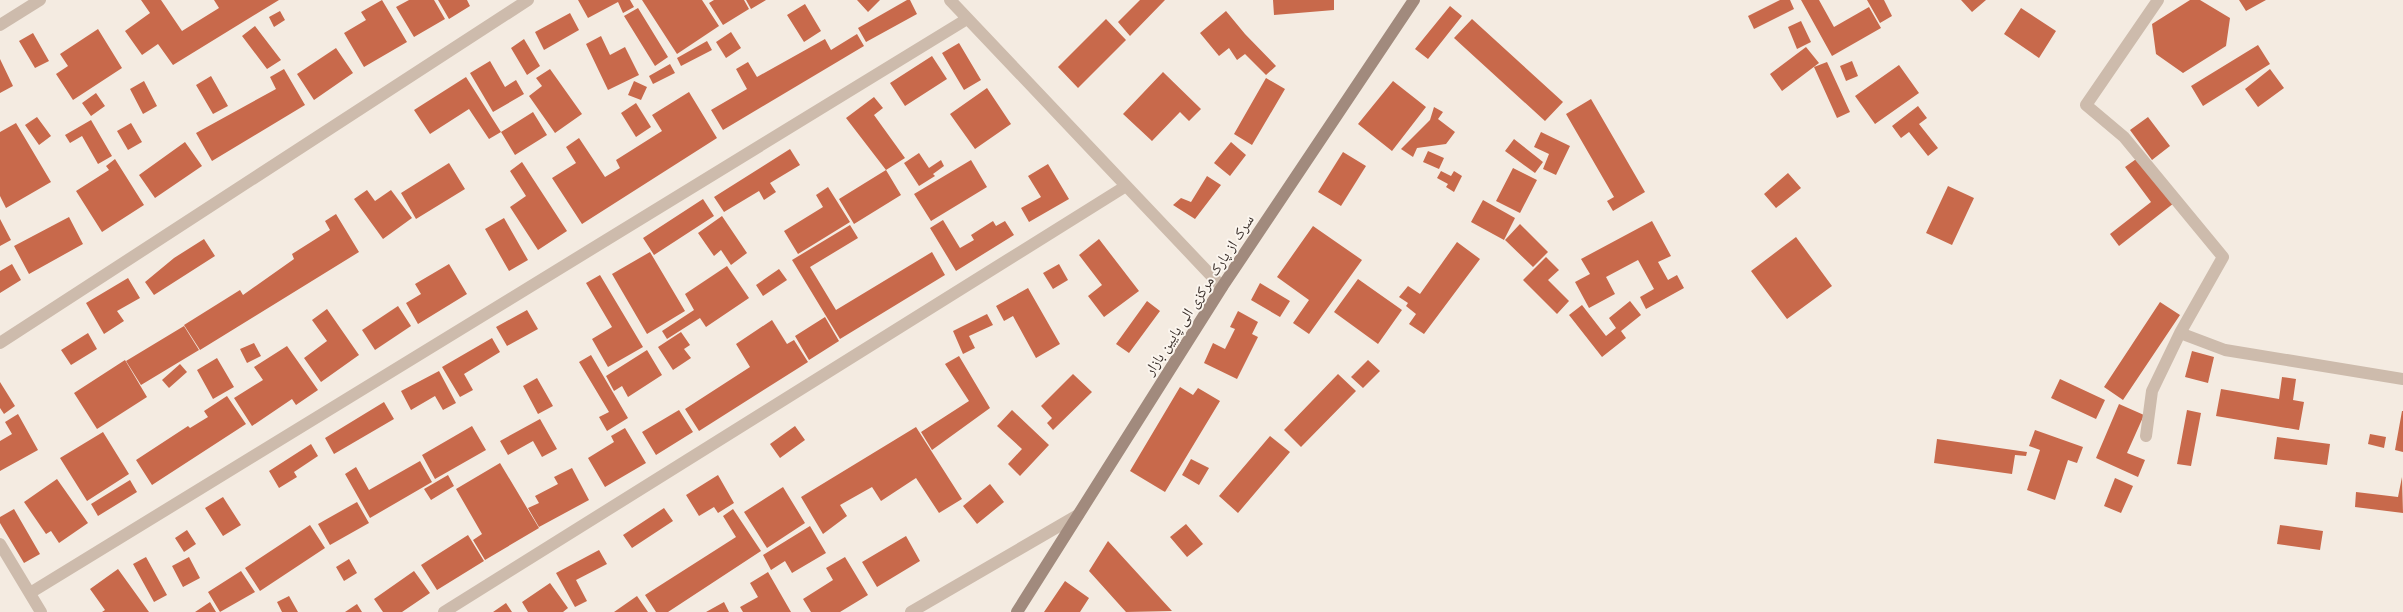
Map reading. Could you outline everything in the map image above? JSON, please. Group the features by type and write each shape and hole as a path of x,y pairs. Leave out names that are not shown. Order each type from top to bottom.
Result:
{"main road":[{"name":"سرک از پارک مرکزی الی پایین بازار","path":"1017,612 1222,287 1414,0"}],"street":[{"path":"0,25 40,0"},
{"path":"0,343 528,0"},
{"path":"950,0 1222,287"},
{"path":"2146,436 2152,391 2180,333 2224,257 2124,137 2086,105 2158,0"},
{"path":"30,593 968,19"},
{"path":"444,612 1126,186"},
{"path":"2180,333 2225,350 2403,379"},
{"path":"911,612 1078,515"},
{"path":"0,544 41,612"}],"building":[{"path":"141,0 161,0 182,31 219,8 214,0 279,0 173,65 158,44 142,55 125,31 150,13"},
{"path":"382,0 407,42 364,67 344,33 366,20 361,12"},
{"path":"409,0 434,0 445,19 414,37 396,7"},
{"path":"438,0 467,0 470,6 449,19"},
{"path":"578,0 630,0 634,7 623,13 618,2 588,18"},
{"path":"642,0 702,0 719,26 677,54"},
{"path":"714,0 744,0 749,9 723,25 709,3"},
{"path":"746,0 766,0 751,9"},
{"path":"857,0 880,0 868,12"},
{"path":"910,0 917,14 866,42 858,28"},
{"path":"1140,0 1165,0 1130,36 1118,22"},
{"path":"1273,0 1334,0 1334,10 1274,15"},
{"path":"1780,0 1790,0 1794,9 1754,29 1748,16"},
{"path":"1801,0 1819,0 1834,27 1869,7 1881,28 1832,56"},
{"path":"1867,0 1884,0 1892,16 1880,23"},
{"path":"1961,0 1986,0 1972,12"},
{"path":"2190,0 2200,0 2230,18 2226,46 2183,73 2156,54 2152,24"},
{"path":"2239,0 2266,0 2246,11"},
{"path":"805,4 821,31 804,42 787,15"},
{"path":"1450,6 1462,16 1428,59 1415,49"},
{"path":"638,8 668,57 655,66 624,16"},
{"path":"2021,8 2056,31 2039,58 2004,34"},
{"path":"280,11 285,20 274,27 269,17"},
{"path":"1226,11 1276,66 1266,75 1245,54 1237,60 1229,48 1219,56 1200,33"},
{"path":"570,13 579,30 544,50 535,32"},
{"path":"1106,19 1126,40 1078,88 1058,67"},
{"path":"1472,19 1563,102 1545,121 1454,38"},
{"path":"1801,21 1811,42 1797,49 1788,27"},
{"path":"255,26 281,60 267,69 242,36"},
{"path":"98,29 122,68 73,100 56,74 68,66 60,54"},
{"path":"731,32 741,48 726,58 716,42"},
{"path":"33,33 49,61 35,68 19,41"},
{"path":"857,34 864,46 723,130 711,110 747,89 736,69 748,62 757,77 825,39 831,50"},
{"path":"601,36 610,55 625,47 639,75 608,90 586,44"},
{"path":"524,39 540,66 527,75 511,48"},
{"path":"707,41 712,50 681,66 677,58"},
{"path":"959,43 981,80 964,90 942,53"},
{"path":"2258,45 2270,64 2203,106 2191,86"},
{"path":"1806,47 1819,63 1782,91 1770,74"},
{"path":"336,48 353,73 314,100 297,74"},
{"path":"932,56 947,79 905,106 890,83"},
{"path":"0,59 13,86 0,93"},
{"path":"490,61 505,87 516,80 524,94 493,112 470,73"},
{"path":"1852,61 1858,76 1846,81 1840,66"},
{"path":"1827,62 1850,112 1837,118 1814,67"},
{"path":"670,64 675,73 653,84 649,76"},
{"path":"1899,65 1919,93 1875,124 1855,96"},
{"path":"284,69 305,105 212,161 196,133 276,89 270,77"},
{"path":"550,69 582,114 555,133 529,96 542,86 536,78"},
{"path":"2270,69 2284,88 2258,107 2245,89"},
{"path":"1163,72 1201,109 1189,121 1180,112 1152,141 1123,114"},
{"path":"211,76 228,106 213,114 196,85"},
{"path":"466,77 501,132 489,139 469,109 430,134 414,110"},
{"path":"1266,78 1285,89 1252,145 1234,134"},
{"path":"144,81 157,106 143,114 130,89"},
{"path":"634,81 647,87 641,100 628,95"},
{"path":"1393,81 1426,107 1392,151 1358,124"},
{"path":"987,88 1011,124 975,149 950,114"},
{"path":"689,92 717,138 582,224 552,178 576,163 566,147 579,138 605,177 620,168 616,160 662,131 652,115"},
{"path":"96,93 105,106 91,116 82,103"},
{"path":"874,97 883,108 874,115 905,158 886,170 846,118"},
{"path":"1591,99 1645,192 1613,211 1607,201 1614,197 1566,114"},
{"path":"636,103 651,127 636,137 621,113"},
{"path":"1918,106 1927,118 1919,124 1938,148 1928,156 1909,132 1901,138 1892,126"},
{"path":"1434,107 1443,112 1438,119 1455,132 1446,144 1417,148 1413,157 1401,149 1430,120"},
{"path":"533,112 547,135 515,155 501,132"},
{"path":"37,117 51,136 39,145 25,125"},
{"path":"2148,117 2170,146 2152,160 2130,130"},
{"path":"91,120 112,156 98,164 82,136 70,143 65,135"},
{"path":"16,123 51,182 6,208 0,196 0,132"},
{"path":"131,123 142,142 128,150 117,131"},
{"path":"1541,132 1570,146 1556,175 1543,169 1549,154 1534,147"},
{"path":"1514,139 1543,162 1535,173 1505,151"},
{"path":"185,142 202,166 155,198 139,175"},
{"path":"1231,142 1246,155 1230,176 1214,163"},
{"path":"790,149 800,165 770,183 776,192 764,200 759,191 724,212 714,197"},
{"path":"1428,151 1444,158 1439,169 1423,162"},
{"path":"1343,152 1366,166 1341,206 1318,192"},
{"path":"919,153 929,168 941,160 944,166 933,174 935,176 919,186 904,163"},
{"path":"2139,157 2174,203 2119,246 2110,234 2151,202 2125,167"},
{"path":"115,159 144,205 102,232 76,191 109,170 106,166"},
{"path":"971,160 987,187 931,221 914,194"},
{"path":"522,162 567,231 538,250 510,207 526,196 510,171"},
{"path":"449,163 465,189 416,219 401,193"},
{"path":"1048,164 1069,199 1029,222 1021,208 1041,197 1028,176"},
{"path":"1513,168 1537,180 1520,213 1496,201"},
{"path":"886,170 901,195 854,224 839,199"},
{"path":"1441,171 1451,176 1454,171 1462,176 1454,192 1446,187 1448,184 1437,178"},
{"path":"1788,173 1801,188 1776,208 1764,194"},
{"path":"1207,176 1221,185 1195,219 1173,205 1181,198 1191,202"},
{"path":"1948,186 1974,198 1952,245 1926,233"},
{"path":"828,187 850,222 798,254 784,231 823,207 816,195"},
{"path":"367,190 375,201 391,190 412,218 383,239 354,199"},
{"path":"703,199 714,216 654,255 643,238"},
{"path":"1483,200 1515,218 1504,240 1471,222"},
{"path":"336,214 359,252 200,350 184,325 240,290 243,295 294,259 292,254 330,230 325,221"},
{"path":"722,216 747,253 731,265 721,250 714,256 698,233"},
{"path":"69,217 83,244 29,274 14,246"},
{"path":"504,218 528,260 509,271 485,229"},
{"path":"0,219 11,240 0,246"},
{"path":"943,220 960,248 974,240 971,235 993,221 996,226 1005,221 1014,235 956,271 930,228"},
{"path":"1652,221 1671,256 1658,262 1668,280 1677,275 1684,288 1646,309 1640,297 1654,289 1638,260 1606,277 1615,294 1589,308 1575,282 1590,274 1581,259"},
{"path":"1520,224 1548,252 1533,267 1505,240"},
{"path":"850,225 858,238 810,267 836,310 932,252 945,275 840,339 792,260"},
{"path":"1313,226 1362,260 1309,334 1293,323 1309,300 1277,277"},
{"path":"1796,237 1832,286 1787,319 1751,271"},
{"path":"204,239 215,256 154,295 145,282 174,258"},
{"path":"1099,239 1139,291 1104,317 1088,296 1102,285 1079,255"},
{"path":"1457,242 1480,259 1424,334 1409,324 1416,314 1406,306 1408,303 1399,297 1408,286 1420,294"},
{"path":"650,252 685,311 647,334 612,274"},
{"path":"1546,257 1559,270 1548,280 1569,301 1557,314 1523,280"},
{"path":"12,264 21,280 0,293 0,271"},
{"path":"449,264 467,294 418,324 406,303 421,294 415,284"},
{"path":"1059,264 1068,280 1053,289 1043,273"},
{"path":"727,266 749,298 706,327 700,318 667,339 662,331 694,310 685,294"},
{"path":"779,269 787,280 763,296 756,285"},
{"path":"600,275 643,347 608,367 592,339 612,327 586,283"},
{"path":"128,278 140,298 117,311 124,321 104,334 86,303"},
{"path":"1358,279 1402,310 1378,344 1334,312"},
{"path":"1260,283 1290,301 1280,317 1251,300"},
{"path":"1028,288 1060,344 1036,358 1013,316 1004,321 996,306"},
{"path":"1147,301 1160,311 1129,353 1116,344"},
{"path":"1630,301 1641,315 1621,331 1626,338 1602,357 1569,315 1582,305 1606,336 1616,328 1609,318"},
{"path":"2160,302 2180,315 2123,400 2104,387"},
{"path":"398,306 411,326 375,350 362,330"},
{"path":"327,309 359,355 321,382 304,358 327,341 312,320"},
{"path":"527,310 538,329 507,346 496,327"},
{"path":"1238,311 1258,322 1252,334 1258,337 1237,379 1204,363 1213,343 1225,349 1235,329 1230,327"},
{"path":"987,314 993,325 969,336 975,348 963,354 953,331"},
{"path":"825,317 839,341 809,360 795,336"},
{"path":"772,320 787,344 794,340 808,362 699,431 685,409 750,367 736,344"},
{"path":"184,326 199,350 141,385 126,361"},
{"path":"681,332 690,345 684,349 691,358 673,370 658,347"},
{"path":"88,333 97,349 71,365 61,350"},
{"path":"492,338 500,352 464,374 473,390 460,397 442,367"},
{"path":"254,343 261,356 247,363 240,349"},
{"path":"287,346 318,390 296,405 292,399 252,426 234,398 263,380 254,367"},
{"path":"647,350 662,375 628,397 622,386 614,391 606,376"},
{"path":"2192,351 2214,357 2208,383 2185,377"},
{"path":"591,355 628,418 607,431 599,417 609,412 579,362"},
{"path":"959,356 990,408 932,450 921,432 969,401 945,364"},
{"path":"217,358 234,387 213,399 197,370"},
{"path":"125,360 147,397 97,429 74,393"},
{"path":"1368,360 1380,371 1363,388 1351,377"},
{"path":"180,364 187,372 169,388 162,380"},
{"path":"439,371 456,403 443,410 435,396 411,410 401,391"},
{"path":"1073,374 1092,392 1053,430 1047,423 1052,418 1041,406"},
{"path":"1338,374 1356,391 1301,447 1284,430"},
{"path":"2282,377 2296,379 2293,400 2304,402 2299,430 2216,416 2221,389 2279,399"},
{"path":"537,378 553,406 538,414 523,386"},
{"path":"2060,379 2105,400 2096,419 2051,398"},
{"path":"0,382 15,406 4,414 0,408"},
{"path":"1180,387 1193,395 1198,388 1220,401 1165,492 1130,471"},
{"path":"227,396 246,424 152,485 136,460 188,426 190,428 208,417 204,411"},
{"path":"384,402 394,419 334,454 325,438"},
{"path":"2119,404 2144,415 2127,453 2145,460 2138,477 2096,458"},
{"path":"679,410 693,432 656,455 642,432"},
{"path":"1012,410 1049,445 1020,476 1008,464 1022,449 997,426"},
{"path":"2187,410 2201,413 2191,466 2177,464"},
{"path":"2403,411 2403,452 2395,450"},
{"path":"18,414 38,450 0,471 0,441 12,434 5,422"},
{"path":"540,419 557,449 542,457 533,441 508,455 500,441"},
{"path":"472,426 486,450 435,479 422,455"},
{"path":"795,426 805,440 780,458 770,444"},
{"path":"916,427 962,499 939,513 916,478 881,501 872,487 840,505 847,516 823,534 801,497"},
{"path":"625,428 646,463 605,487 588,458 614,442 611,436"},
{"path":"2035,430 2083,447 2077,463 2068,460 2055,500 2027,490 2040,450 2029,446"},
{"path":"103,432 129,474 87,501 60,458"},
{"path":"2370,434 2386,437 2384,448 2368,444"},
{"path":"1270,436 1290,452 1238,513 1219,496"},
{"path":"2277,437 2330,444 2327,465 2274,459"},
{"path":"1937,439 2027,452 2026,456 2015,455 2012,474 1934,463"},
{"path":"311,444 318,456 294,472 297,477 279,488 269,471"},
{"path":"1191,459 1209,468 1199,485 1182,475"},
{"path":"420,461 432,482 370,518 345,474 356,467 369,490"},
{"path":"500,463 539,528 485,560 473,540 482,534 456,489"},
{"path":"572,468 589,500 539,527 528,508 539,503 535,496 558,484 554,477"},
{"path":"448,475 454,486 431,500 424,489"},
{"path":"718,475 734,503 718,513 714,507 699,516 686,495"},
{"path":"2402,477 2403,513 2355,507 2356,492 2398,497"},
{"path":"2115,478 2133,486 2121,513 2104,506"},
{"path":"57,479 88,523 59,543 51,531 46,534 24,502"},
{"path":"130,480 137,492 98,516 91,504"},
{"path":"990,484 1004,502 977,524 963,506"},
{"path":"783,487 805,523 767,548 744,512"},
{"path":"223,497 241,525 223,536 205,508"},
{"path":"357,502 369,523 330,545 318,524"},
{"path":"664,508 673,521 632,548 623,535"},
{"path":"14,509 40,554 24,563 0,523 0,517"},
{"path":"733,509 761,551 668,612 656,612 645,595 736,537 723,516"},
{"path":"1186,524 1203,544 1187,557 1170,537"},
{"path":"310,525 325,548 260,591 245,568"},
{"path":"2280,525 2323,531 2320,550 2277,544"},
{"path":"810,526 826,553 792,573 785,561 771,570 763,555"},
{"path":"187,530 196,544 184,552 175,538"},
{"path":"468,535 484,561 437,590 421,565"},
{"path":"906,536 920,561 877,587 862,562"},
{"path":"1108,541 1172,611 1126,612 1089,571"},
{"path":"599,550 607,564 576,580 587,601 575,607 556,573"},
{"path":"146,557 167,595 154,602 133,564"},
{"path":"189,557 200,578 183,587 172,566"},
{"path":"845,557 868,595 840,612 811,612 803,599 833,580 826,568"},
{"path":"349,559 357,573 344,581 336,567"},
{"path":"118,569 149,612 102,612 105,610 90,589"},
{"path":"241,571 255,592 220,612 208,592"},
{"path":"414,571 430,593 402,612 383,612 374,599"},
{"path":"768,572 791,612 743,612 740,607 758,597 750,583"},
{"path":"1065,581 1089,598 1080,612 1044,612"},
{"path":"550,583 568,608 563,612 528,612 522,602"},
{"path":"289,596 298,612 282,612 277,602"},
{"path":"637,596 648,612 614,612"},
{"path":"210,602 216,612 195,612"},
{"path":"724,602 729,612 706,612"},
{"path":"506,603 512,612 493,612"},
{"path":"357,604 362,612 345,612"}]}
